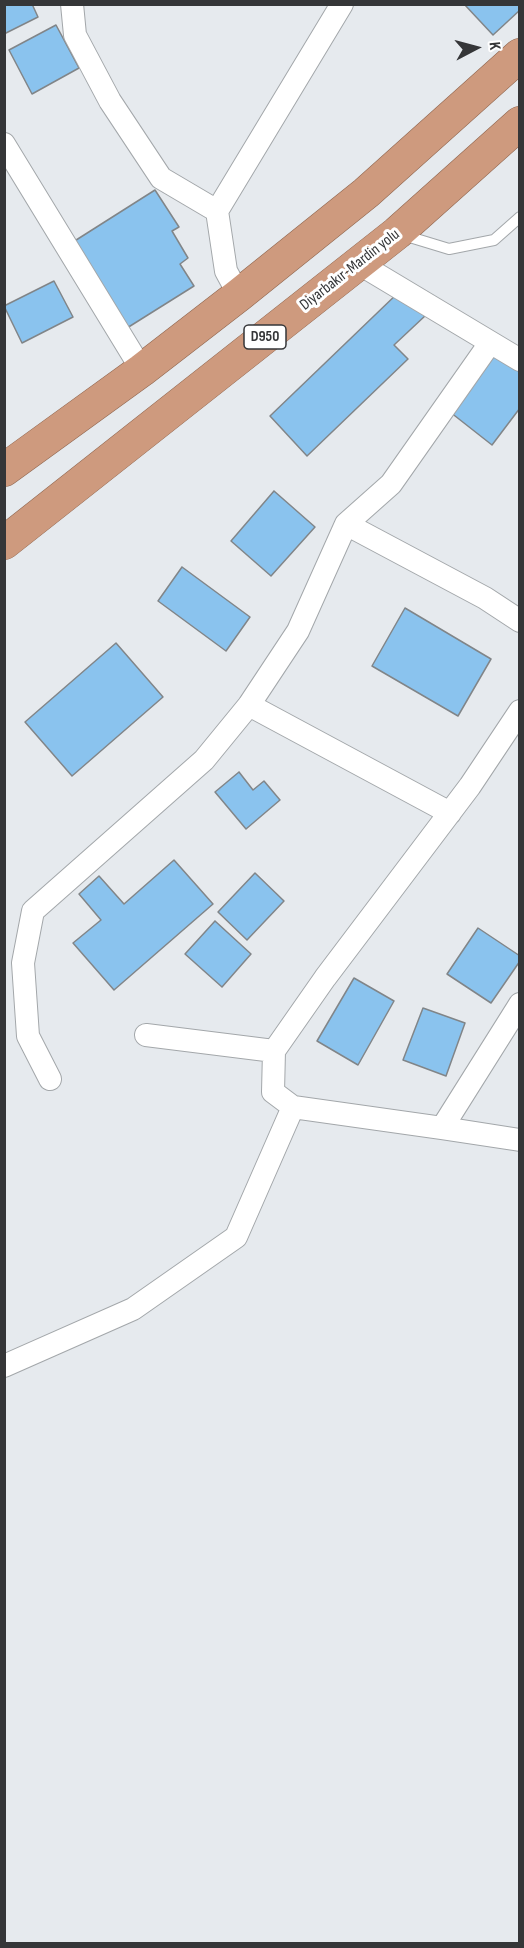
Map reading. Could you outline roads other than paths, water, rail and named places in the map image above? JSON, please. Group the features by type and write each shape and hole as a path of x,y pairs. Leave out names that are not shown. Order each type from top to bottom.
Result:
{"highway":[{"path":"4,470 239,296 366,193 519,55"},
{"name":"Diyarbakır-Mardin yolu","path":"4,543 397,233 519,123"}],"street":[{"path":"72,4 75,35 110,101 161,178 218,211"},
{"path":"239,296 226,271 218,211 342,4"},
{"path":"4,144 142,370"},
{"path":"358,264 519,360"},
{"path":"50,1079 28,1036 23,963 33,911 204,760 249,705 298,631 346,524 391,484 490,343"},
{"path":"346,524 485,598 519,621"},
{"path":"249,705 450,813"},
{"path":"519,711 470,786 325,978 274,1051 273,1092 293,1107 519,1140"},
{"path":"442,1128 519,1004"},
{"path":"146,1035 274,1051"},
{"path":"4,1366 133,1309 236,1238 293,1107"}],"lane":[{"path":"397,233 449,249 494,240 519,217"}]}
